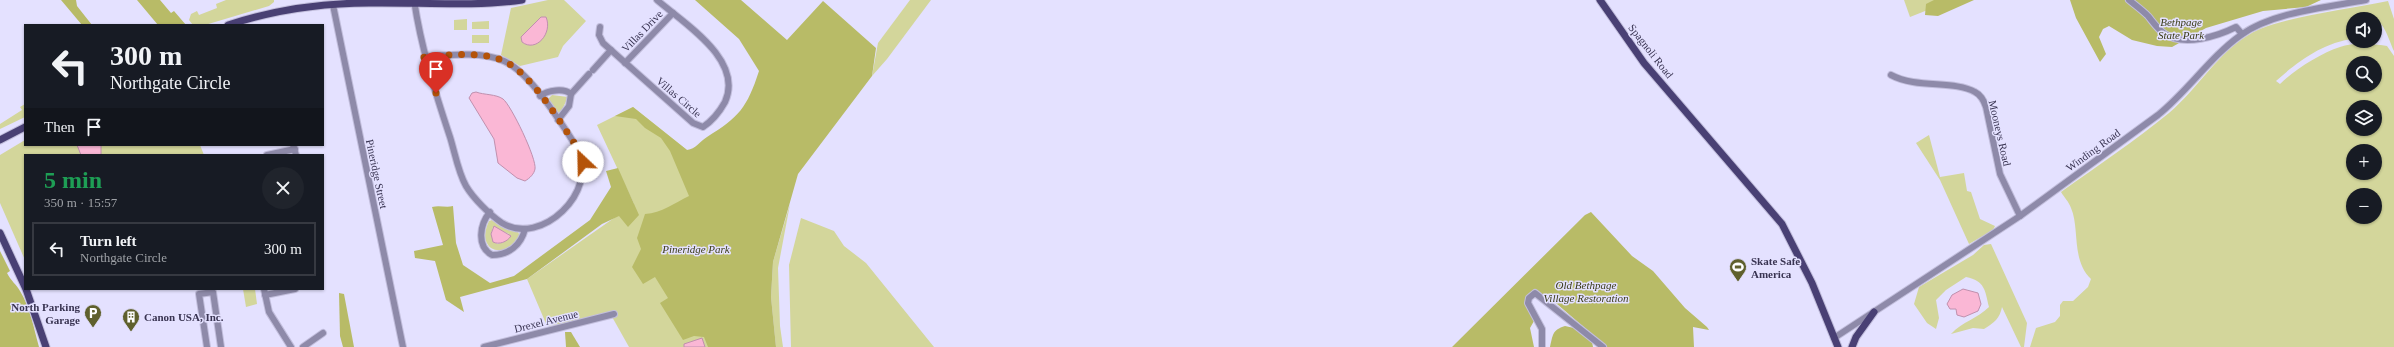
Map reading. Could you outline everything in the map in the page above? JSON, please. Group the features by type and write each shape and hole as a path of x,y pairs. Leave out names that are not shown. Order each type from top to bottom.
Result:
{"main road":[{"path":"236,24 295,8 414,2 479,3 522,0"},
{"name":"Spagnoli Road","path":"1602,1 1644,63 1782,224 1812,283 1838,347"},
{"path":"0,140 24,128"},
{"path":"0,233 24,284"},
{"path":"27,290 46,347"},
{"path":"1852,347 1856,337 1874,312"}],"street":[{"name":"Villas Circle","path":"600,27 599,35 603,43 625,63 694,124 699,127 707,124 720,111 727,97 729,84 728,73 718,53 657,0"},
{"path":"2129,0 2164,34 2175,39 2189,40 2225,32 2236,27 2242,34"},
{"name":"Winding Road","path":"1834,338 2020,216 2173,103 2228,45 2242,34 2277,19 2366,0"},
{"path":"414,2 424,57 463,178 470,192 505,225 525,229 544,224 560,212 574,197 583,179 582,156 526,76 502,60 483,56 424,57"},
{"name":"Pineridge Street","path":"333,5 403,347"},
{"name":"Villas Drive","path":"625,63 673,13"},
{"path":"558,120 569,106 571,94 611,50"},
{"name":"Mooneys Road","path":"1891,75 1912,82 1970,90 1981,97 1986,107 2000,174 2020,216"},
{"path":"540,96 553,91 565,91 571,94"},
{"path":"272,154 294,150"},
{"path":"490,212 483,225 481,236 483,247 492,255 504,253 519,245 525,229"},
{"path":"285,290 265,292 272,319 291,347"},
{"path":"207,347 199,294 213,292 221,347"},
{"path":"1542,347 1542,330 1528,303 1529,298 1534,293 1538,294 1603,347"},
{"name":"Drexel Avenue","path":"484,347 614,314"},
{"path":"303,347 323,333"}],"green space":[{"path":"61,0 76,0 77,6 91,24 81,24"},
{"path":"137,0 160,0 171,13 174,11 185,24 157,24"},
{"path":"226,0 274,0 274,2 269,6 208,24 192,24 189,20 191,14 197,11 199,15 217,8 216,4"},
{"path":"548,0 564,0 586,21 563,46 558,57 520,66 501,55 511,8"},
{"path":"695,0 741,0 787,40 823,1 876,48 872,76 798,174 773,262 771,297 776,347 708,347 704,337 694,336 683,340 660,303 668,298 655,277 643,284 632,267 641,249 637,238 645,214 662,210 689,196 670,151 661,138 645,128 636,119 615,116 633,107 687,150 695,147 734,117 746,103 759,71 739,39"},
{"path":"910,0 931,0 887,59 872,76 878,43"},
{"path":"1904,0 1953,0 1910,17"},
{"path":"1934,0 1974,0 1938,16 1925,15 1926,4"},
{"name":"Bethpage State Park","path":"2070,0 2321,0 2306,7 2263,11 2206,28 2172,47 2157,46 2132,40 2109,26 2103,29 2099,37 2106,54 2100,62 2076,18"},
{"path":"2388,1 2394,19 2394,51 2382,25 2382,12 2346,12 2346,40 2332,44 2312,54 2302,60 2276,81 2280,84 2308,62 2345,45 2346,48 2382,48 2382,46 2387,46 2394,56 2394,347 2030,347 2036,328 2055,322 2060,316 2060,305 2063,301 2073,301 2088,287 2091,279 2085,271 2078,254 2074,216 2068,202 2061,192 2169,113 2234,45 2246,36 2274,24"},
{"path":"467,19 467,30 454,30 454,20"},
{"path":"489,21 489,29 472,29 472,22"},
{"path":"472,35 489,35 489,43 472,43"},
{"path":"552,95 568,97 561,112 557,113 548,99"},
{"path":"24,105 24,117 0,129 0,124 22,110 20,107"},
{"name":"Pineridge Park","path":"633,107 687,150 769,347 629,347 611,315 547,326 527,279 634,204 597,125"},
{"path":"1929,135 1940,177 1964,173 1967,191 1971,192 1980,219 1995,226 1993,230 1969,244 1940,180 1916,143"},
{"path":"24,141 24,146 200,146 204,154 24,154 24,258 0,203 0,155"},
{"path":"618,168 639,215 628,227 619,216 602,224 527,279 460,297 464,312 446,300 435,261 415,258 414,251 443,245 432,207 453,206 456,243 463,265 490,283 514,276 590,220 611,187 606,171"},
{"path":"790,204 778,268 780,326 783,347 776,347 771,297 773,262"},
{"name":"Old Bethpage Village Restoration","path":"1591,212 1632,256 1653,271 1685,308 1707,327 1709,330 1693,327 1694,347 1607,347 1557,304 1537,292 1532,292 1526,298 1526,305 1534,321 1530,328 1534,347 1452,347 1585,215"},
{"path":"801,218 834,231 844,246 866,263 934,347 791,347 789,265"},
{"path":"492,220 500,226 518,232 520,236 508,248 495,250 488,245 485,238 486,228 489,221","holes":["493,227 509,234 504,242 497,244 491,234"]},
{"path":"1991,244 2027,323 2024,347 2021,347 2002,307 1996,320 1984,329 1973,328 1951,334 1960,326 1989,307 1983,287 1977,281 1972,279 1966,277 1946,290 1936,300 1939,318 1936,329 1927,323 1914,304 1919,287 1973,255 1984,245"},
{"path":"0,251 10,271 7,273 26,304 39,347 0,347"},
{"path":"243,290 255,290 257,304 246,307"},
{"path":"339,293 344,294 354,347 343,347 340,336"},
{"path":"1565,326 1574,328 1592,342 1593,347 1550,347 1555,331"},
{"path":"565,332 571,332 580,347 566,347"}],"shaded area":[{"path":"541,17 546,17 548,23 542,40 533,45 527,45 522,42 521,37"},
{"path":"476,92 500,97 507,103 512,111 523,132 535,163 534,173 525,181 517,178 498,163 494,139 469,98 472,93"},
{"path":"77,146 101,146 101,154 81,154"},
{"path":"494,226 511,236 503,242 493,242 491,234"},
{"path":"1963,289 1978,293 1981,304 1978,311 1964,317 1957,315 1956,309 1950,309 1947,304 1952,295"},
{"path":"702,338 705,347 684,347 684,344"}],"place":[{"name":"Skate Safe America","path":"1738,282"},
{"name":"North Parking Garage","path":"93,328"},
{"name":"Canon USA, Inc.","path":"131,332"}],"route":[{"path":"436,93 424,57 483,56 502,60 518,69 526,76 570,136 582,156 583,162"}]}
